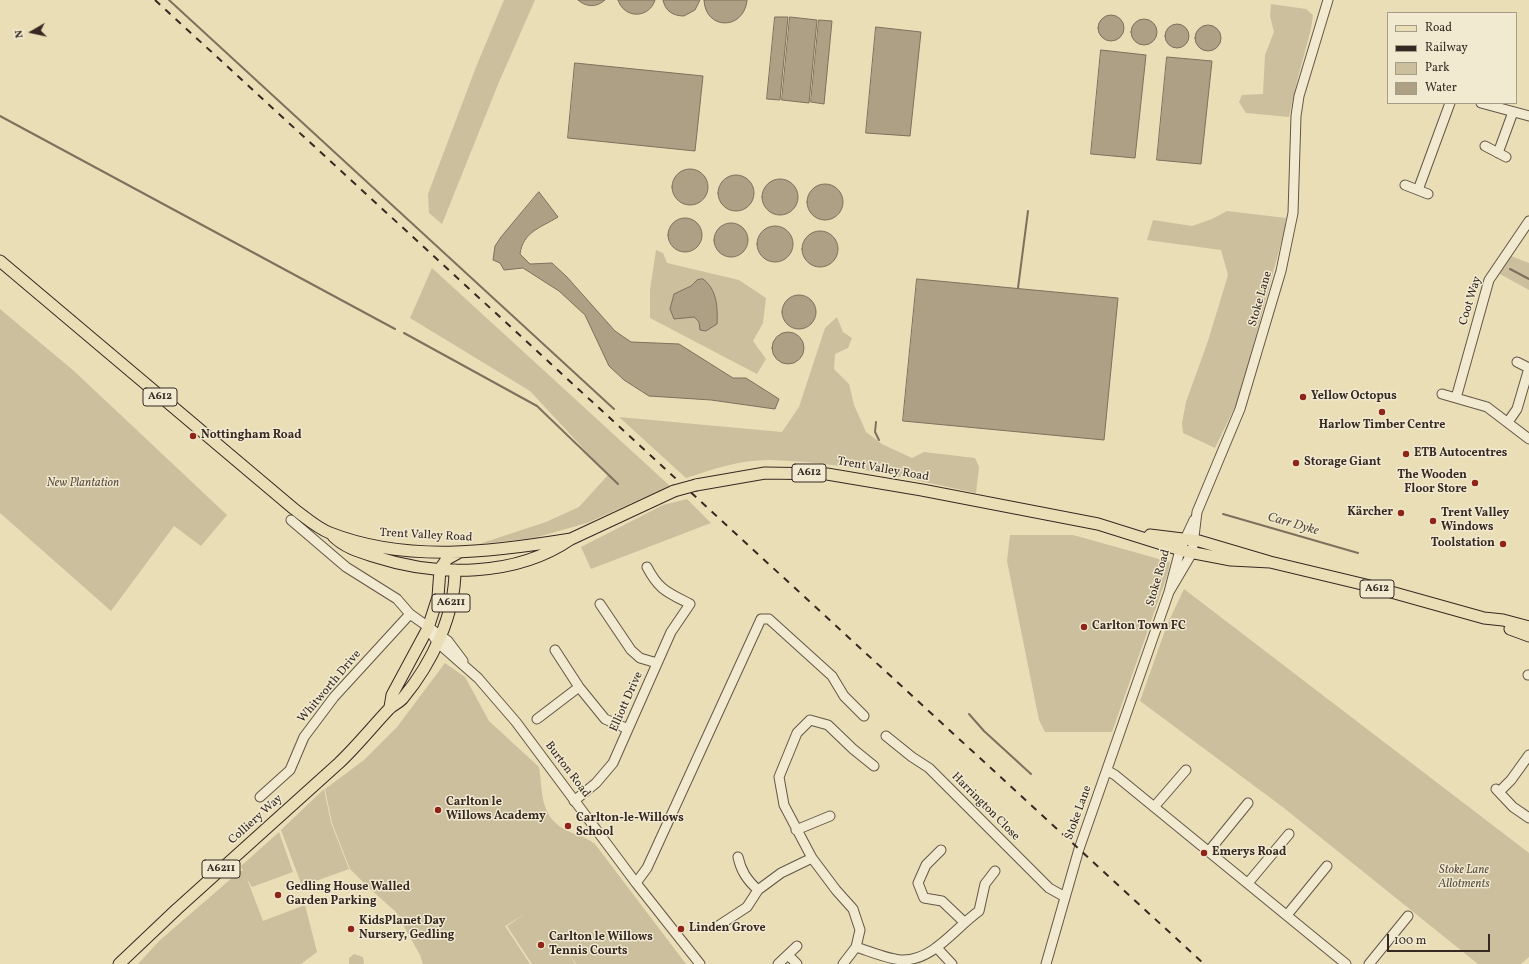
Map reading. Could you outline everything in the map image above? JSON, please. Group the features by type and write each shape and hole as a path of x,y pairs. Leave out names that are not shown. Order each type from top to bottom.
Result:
{"main road":[{"name":"A612","path":"0,262 294,509 326,531"},
{"name":"Trent Valley Road","path":"326,531 348,548 389,561 418,567 472,570 523,561 557,548 571,539 674,491 696,485 765,473 801,472 826,474 934,492 1098,524 1128,532 1180,550 1231,560 1270,562"},
{"name":"Trent Valley Road","path":"326,531 385,548 458,552 519,548 571,539"},
{"name":"Trent Valley Road","path":"1128,532 1189,539 1270,562 1484,618 1529,636"},
{"name":"A612","path":"385,548 392,553 447,559"},
{"path":"440,569 447,559 458,552"},
{"path":"447,559 455,570"},
{"name":"Colliery Way","path":"390,707 392,696 428,628 438,596 440,569"},
{"name":"Colliery Way","path":"119,964 177,909 339,763 356,747 390,707 402,699 426,665 439,639 455,589 455,570"},
{"name":"Trent Valley Road","path":"1484,618 1504,620 1529,627"}],"street":[{"name":"Stoke Lane","path":"1196,514 1240,408 1281,271 1292,214 1296,116 1299,96 1328,0"},
{"path":"1418,190 1450,104"},
{"path":"1485,104 1529,116"},
{"path":"1485,146 1502,155 1513,112"},
{"path":"1405,185 1428,194"},
{"name":"Coot Way","path":"1456,398 1489,280 1529,221"},
{"path":"1508,422 1517,409 1529,368 1517,362"},
{"path":"1442,394 1487,407 1529,439"},
{"name":"Stoke Road","path":"1141,672 1169,592 1180,550 1189,539 1196,514"},
{"name":"Burton Road","path":"291,520 333,552 346,567 397,599 410,614 439,639 448,642 470,670 516,722 574,801 700,964"},
{"path":"1169,592 1192,552 1189,539"},
{"name":"Elliott Drive","path":"574,801 596,783 613,763 671,632 690,604 665,591 655,582 647,567"},
{"path":"600,604 631,650 640,658 657,663"},
{"name":"Whitworth Drive","path":"260,797 290,770 304,737 334,697 410,614"},
{"path":"636,882 647,868 761,619 769,618 832,676 844,696 864,716"},
{"path":"555,650 579,687 605,719 628,729"},
{"name":"Stoke Lane","path":"1046,964 1079,849 1108,770 1141,672"},
{"path":"537,719 579,687"},
{"path":"843,964 856,947 860,930 853,909 836,890 812,858 796,830 784,805 779,777 797,733 810,720 828,725 853,749 874,766"},
{"name":"Harrington Close","path":"886,736 912,757 929,768 1049,888 1065,897"},
{"path":"1529,756 1511,780 1498,790 1513,807 1529,818"},
{"path":"1108,770 1115,774 1346,964"},
{"path":"1154,807 1186,770"},
{"path":"1209,851 1248,803"},
{"path":"796,830 830,816"},
{"path":"1248,883 1289,835"},
{"path":"941,850 926,865 918,883 924,898 942,901 964,922"},
{"path":"718,926 747,907 758,890 781,873 812,858"},
{"path":"736,863 749,882 758,890"},
{"path":"1287,915 1327,866"},
{"path":"856,947 902,962 918,958 937,948 964,922 979,911 985,884 995,871"},
{"path":"1369,964 1408,916"},
{"path":"778,964 796,946"},
{"path":"937,948 952,964"},
{"path":"788,955 796,964"}],"green space":[{"path":"504,0 535,0 499,82 442,224 429,213 428,194 476,67"},
{"path":"1271,4 1306,9 1313,15 1311,29 1289,117 1246,113 1239,102 1242,95 1263,94 1265,55 1274,32 1270,16"},
{"path":"1227,211 1286,218 1284,232 1239,398 1215,448 1183,433 1182,423 1186,402 1208,341 1228,275 1221,250 1147,240 1153,220 1192,226 1212,219"},
{"path":"656,250 663,253 667,263 739,280 766,298 763,323 753,341 766,359 757,374 650,318 650,290"},
{"path":"1511,256 1529,263 1529,290 1498,273"},
{"path":"432,268 670,486 587,523 534,538 479,544 546,522 579,507 608,475 530,391 410,318"},
{"name":"New Plantation","path":"0,309 74,371 227,515 201,546 174,526 111,611 0,513"},
{"path":"837,317 843,332 852,338 848,348 835,354 834,369 849,384 854,405 866,432 882,444 912,458 924,452 975,458 979,467 976,493 847,467 795,461 758,460 737,463 686,478 619,417 782,432 799,407 825,328"},
{"path":"687,499 711,523 591,569 581,547 663,505"},
{"name":"Carlton Town FC","path":"1010,535 1073,535 1170,562 1168,573 1112,732 1045,732 1039,720 1007,561"},
{"name":"Stoke Lane Allotments","path":"1184,589 1529,853 1529,957 1521,964 1478,964 1284,808 1140,701 1167,625"},
{"name":"Carlton le Willows Academy","path":"445,663 465,677 489,721 539,767 542,793 546,809 550,817 564,829 595,844 686,964 576,964 568,952 575,964 532,964 507,926 525,914 505,926 530,964 423,964 420,955 396,912 350,869 332,823 325,789 364,760 397,727"},
{"path":"324,789 331,823 349,869 302,886 281,830"},
{"path":"279,832 293,872 252,887 247,879 263,921 305,905 317,952 301,964 138,964 159,941 240,871 243,871 241,866"},
{"path":"354,954 363,957 364,964 349,964 349,958"}],"water":[{"path":"578,0 605,0 592,6 581,3"},
{"path":"618,0 655,0 648,11 636,14 625,11"},
{"path":"663,0 700,0 695,10 684,16 676,15 670,12"},
{"path":"704,0 747,1 744,11 739,18 732,22 724,23 711,17 706,10"},
{"path":"1111,15 1120,19 1124,28 1120,37 1111,41 1102,37 1098,28 1102,19"},
{"path":"775,17 788,17 780,100 767,99"},
{"path":"790,17 817,20 809,103 782,100"},
{"path":"1144,19 1153,23 1157,32 1153,41 1144,45 1135,41 1131,32 1135,23"},
{"path":"819,20 832,21 824,104 811,102"},
{"path":"1177,24 1186,27 1189,36 1186,45 1177,48 1168,45 1165,36 1168,27"},
{"path":"1208,25 1217,29 1221,38 1217,47 1208,51 1199,47 1195,38 1199,29"},
{"path":"876,27 921,32 910,136 866,133"},
{"path":"1101,50 1146,55 1135,158 1091,154"},
{"path":"1167,57 1212,61 1201,164 1157,160"},
{"path":"575,63 703,76 695,151 568,138"},
{"path":"693,169 703,174 707,180 707,194 703,200 697,204 687,205 677,200 673,194 672,184 677,174 683,170"},
{"path":"740,175 749,180 753,186 753,200 749,206 740,211 732,211 723,206 719,200 718,189 723,180 729,176"},
{"path":"784,179 793,184 797,190 797,204 793,210 784,215 776,215 767,210 763,204 762,193 767,184 773,180"},
{"path":"829,184 838,189 842,195 842,209 838,215 829,220 821,220 812,215 808,209 807,198 812,189 818,185"},
{"path":"539,192 558,217 533,231 525,240 520,254 530,264 552,263 567,277 615,331 631,342 679,344 733,378 746,378 779,399 775,409 711,400 649,396 624,380 609,366 585,315 559,291 523,268 504,270 500,263 493,260 495,246 501,237"},
{"path":"688,218 695,220 700,225 702,235 700,245 695,250 682,252 675,250 670,245 668,232 670,225 675,220"},
{"path":"734,223 741,225 746,230 748,240 746,250 741,255 728,257 721,255 716,250 714,237 716,230 721,225"},
{"path":"779,226 788,231 792,237 792,251 788,257 779,262 771,262 762,257 758,251 757,240 762,231 768,227"},
{"path":"820,231 833,236 838,249 833,262 820,267 807,262 802,249 807,236"},
{"path":"703,279 708,283 714,293 717,312 717,324 706,331 700,330 699,322 694,317 674,319 670,309 674,294 691,286 697,280"},
{"path":"917,279 1118,298 1104,440 903,421"},
{"path":"799,295 811,300 816,312 811,324 799,329 787,324 782,312 787,300"},
{"path":"785,332 791,332 800,336 804,348 800,360 791,364 785,364 776,360 772,351 772,345 776,336"}],"waterway":[{"path":"169,0 614,409"},
{"path":"0,116 395,329"},
{"path":"1018,288 1028,211"},
{"path":"1510,269 1529,279"},
{"path":"404,333 537,406 618,484"},
{"path":"876,422 875,432 879,440"},
{"name":"Carr Dyke","path":"1223,514 1358,553"},
{"path":"969,714 984,731 1031,774"}],"railway":[{"path":"155,0 1204,964"}],"place":[{"name":"Yellow Octopus","path":"1303,397"},
{"name":"Harlow Timber Centre","path":"1382,412"},
{"name":"Nottingham Road","path":"193,436"},
{"name":"ETB Autocentres","path":"1406,454"},
{"name":"Storage Giant","path":"1296,463"},
{"name":"The Wooden Floor Store","path":"1475,483"},
{"name":"Kärcher","path":"1401,513"},
{"name":"Trent Valley Windows","path":"1433,521"},
{"name":"Toolstation","path":"1503,544"},
{"name":"Carlton Town FC","path":"1084,627"},
{"name":"Carlton le Willows Academy","path":"438,810"},
{"name":"Carlton-le-Willows School","path":"568,826"},
{"name":"Emerys Road","path":"1204,853"},
{"name":"Gedling House Walled Garden Parking","path":"278,895"},
{"name":"KidsPlanet Day Nursery, Gedling","path":"351,929"},
{"name":"Linden Grove","path":"681,929"},
{"name":"Carlton le Willows Tennis Courts","path":"541,945"}]}
